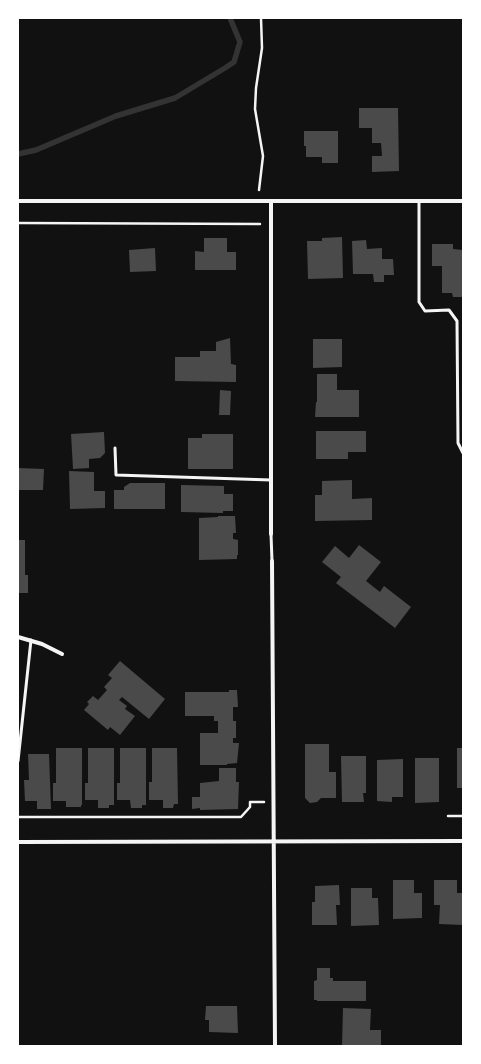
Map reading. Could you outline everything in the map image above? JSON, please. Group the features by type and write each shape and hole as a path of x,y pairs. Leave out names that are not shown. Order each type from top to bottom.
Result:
{"street":[{"path":"18,201 463,200"},
{"path":"271,201 272,534"},
{"path":"272,561 272,802 274,842 275,1046"},
{"path":"18,637 42,644 62,654"},
{"path":"18,842 463,841"}],"lane":[{"path":"419,201 419,302 425,311 449,310 457,321 458,443 463,454"},
{"path":"115,448 116,475 271,480"},
{"path":"272,534 272,561"},
{"path":"18,761 31,640"}],"path":[{"path":"258,201 263,156 256,122 255,104 262,48 261,18"},
{"path":"18,223 271,224"},
{"path":"18,817 241,817 250,807 250,802 272,802"},
{"path":"448,816 463,816"}],"building":[{"path":"359,108 398,108 399,171 372,172 372,156 382,156 381,143 372,143 372,128 359,128"},
{"path":"304,131 338,131 338,163 322,163 322,157 306,157"},
{"path":"342,237 343,278 308,279 307,241 322,241 322,238"},
{"path":"204,238 227,238 227,252 236,252 236,270 195,270 195,251 204,252"},
{"path":"366,240 367,249 382,248 382,259 393,259 394,275 384,275 384,282 374,282 373,274 353,274 352,241"},
{"path":"432,244 453,244 453,249 463,250 463,297 453,297 452,293 442,293 442,266 432,266"},
{"path":"155,248 156,271 130,272 129,250"},
{"path":"230,338 231,364 236,365 236,382 175,381 175,357 200,357 200,351 216,351 216,342"},
{"path":"313,339 342,339 342,367 313,368"},
{"path":"317,374 337,374 337,390 359,390 359,417 315,417 317,402"},
{"path":"220,390 231,391 230,415 219,415"},
{"path":"316,431 366,431 366,452 348,452 348,459 316,459"},
{"path":"104,432 105,453 100,458 89,459 89,468 73,469 71,434"},
{"path":"202,434 233,434 233,469 188,469 188,438 202,438"},
{"path":"18,468 44,469 43,490 18,490"},
{"path":"69,471 94,472 94,491 105,491 105,508 70,509"},
{"path":"352,480 352,499 372,498 372,520 315,521 315,495 322,495 322,481"},
{"path":"130,483 165,483 165,509 114,509 114,490 124,490 124,487"},
{"path":"181,485 224,486 224,494 233,494 233,511 223,511 223,513 181,512"},
{"path":"235,516 236,533 233,533 233,539 238,540 237,559 199,560 199,518"},
{"path":"18,540 25,540 25,575 28,575 28,593 18,593"},
{"path":"359,545 381,562 366,581 380,592 384,586 411,607 395,628 336,583 341,577 322,562 335,546 349,558"},
{"path":"120,661 165,699 149,719 122,697 119,700 127,706 125,709 135,716 120,735 110,727 108,730 84,710 89,704 87,702 93,696 98,700 107,690 104,687 112,678 108,675"},
{"path":"229,690 237,690 238,707 233,707 233,721 236,721 236,738 233,738 233,743 239,743 237,763 227,765 200,765 200,733 218,733 218,721 214,721 214,716 185,716 185,692 229,692"},
{"path":"305,744 329,744 329,772 336,772 336,798 321,798 317,802 310,803 305,798"},
{"path":"56,748 82,748 81,807 66,807 66,801 53,801 53,783 56,783"},
{"path":"88,748 114,748 114,805 109,805 109,808 98,808 98,800 85,800 85,783 88,783"},
{"path":"120,748 146,748 146,805 142,805 142,808 131,808 130,800 117,800 117,783 120,783"},
{"path":"152,748 177,748 178,804 174,804 173,808 163,808 163,800 149,800 149,782 152,782"},
{"path":"457,748 463,748 463,788 457,788"},
{"path":"28,754 49,754 51,809 37,809 37,801 25,801 24,780 29,780"},
{"path":"341,756 366,756 366,793 363,793 364,802 342,802"},
{"path":"415,758 439,758 439,802 415,803"},
{"path":"403,759 403,797 392,797 392,802 377,801 377,760"},
{"path":"219,768 236,768 236,782 239,782 238,809 192,809 192,797 200,797 200,783 219,781"},
{"path":"393,880 414,880 414,893 422,893 422,918 393,919"},
{"path":"434,880 457,880 457,893 463,893 463,925 439,924 440,905 434,905"},
{"path":"339,885 340,905 336,905 337,925 312,925 312,902 315,902 315,886"},
{"path":"351,888 372,888 372,898 378,898 379,925 351,926"},
{"path":"317,968 330,968 330,978 333,978 333,981 366,981 366,1001 314,1000 314,981 317,980"},
{"path":"206,1006 237,1006 238,1033 209,1032 209,1020 205,1020"},
{"path":"343,1008 371,1009 370,1030 381,1030 381,1046 342,1046"}],"waterway":[{"path":"18,154 36,150 116,116 175,98 225,68 234,62 240,42 230,18"}]}
